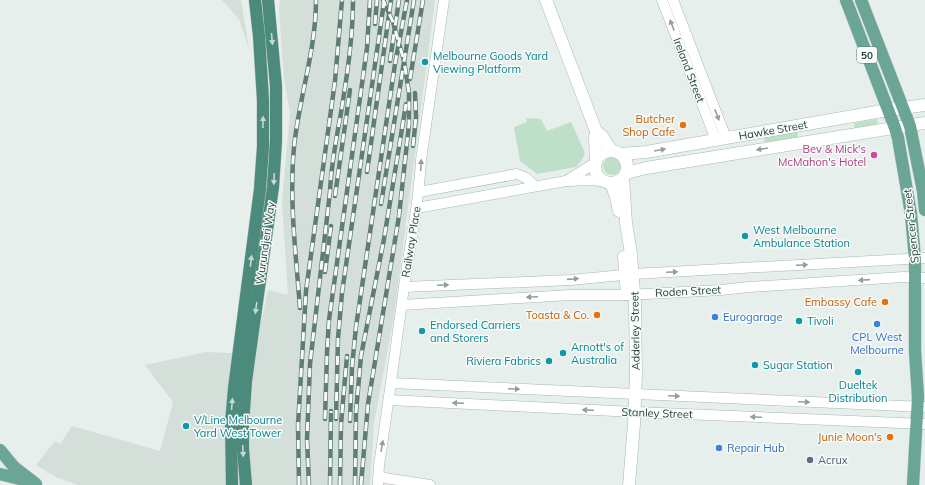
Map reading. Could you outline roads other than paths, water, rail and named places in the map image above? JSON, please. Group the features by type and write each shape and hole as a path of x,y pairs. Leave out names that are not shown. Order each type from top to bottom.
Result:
{"highway":[{"name":"Wurundjeri Way","path":"232,485 230,423 259,196 263,147 263,100 255,0"},
{"name":"Wurundjeri Way","path":"246,485 243,426 246,381 273,188 276,140 276,86 268,0"}],"main road":[{"name":"Spencer Street","path":"846,0 895,128 920,258 920,350 922,407 913,485"},
{"name":"Spencer Street","path":"861,0 910,126 922,184 925,210"},
{"path":"862,40 875,36"},
{"path":"0,450 14,467 37,484"},
{"path":"0,474 37,484"}],"street":[{"name":"Railway Place","path":"378,481 404,287 417,208 421,160 444,0"},
{"path":"546,0 596,131 595,171 599,178 606,182"},
{"name":"Ireland Street","path":"662,0 721,139"},
{"name":"Ireland Street","path":"673,0 721,139"},
{"name":"Hawke Street","path":"616,152 646,152 888,110 925,105"},
{"path":"831,120 834,138"},
{"name":"Hawke Street","path":"625,175 728,155 925,124"},
{"path":"417,208 566,181 619,181 625,175 627,162 596,131"},
{"path":"721,139 728,155"},
{"path":"566,181 595,161 602,153 616,152"},
{"path":"418,192 515,174 524,176 535,186"},
{"name":"Adderley Street","path":"625,175 624,184 631,294 629,346 631,394 629,485"},
{"name":"Adderley Street","path":"606,182 618,202 629,274"},
{"name":"Roden Street","path":"404,287 571,280 629,274 920,258"},
{"path":"893,260 894,278"},
{"name":"Roden Street","path":"402,305 570,295 631,294 894,278 920,278"},
{"name":"Stanley Street","path":"391,383 922,407"},
{"name":"Stanley Street","path":"389,400 630,412 921,423"},
{"name":"Adderley Street","path":"621,485 630,412"},
{"path":"378,481 430,485"}],"railway":[{"path":"300,308 292,187 294,147 313,37 316,0"},
{"path":"299,485 298,425 306,291 335,81 342,0"},
{"path":"309,485 307,439 310,364 333,162 349,56 353,0"},
{"path":"325,419 329,320 367,48 370,0"},
{"path":"375,24 377,0"},
{"path":"361,485 368,404 399,216 409,124 409,93 404,61 393,22 383,0"},
{"path":"367,172 391,0"},
{"path":"390,61 399,0"},
{"path":"350,421 352,367 356,327 395,64 407,0"},
{"path":"381,204 414,0"},
{"path":"410,79 423,0"},
{"path":"336,419 338,338 342,293 384,2"},
{"path":"335,196 350,90"},
{"path":"413,146 416,117 415,93"},
{"path":"355,485 356,412 361,356 384,239 406,104"},
{"path":"325,272 331,226"},
{"path":"340,485 341,424 347,356"},
{"path":"330,485 331,411"}],"place":[{"name":"Melbourne Goods Yard Viewing Platform","path":"425,62"},
{"name":"Butcher Shop Cafe","path":"683,125"},
{"name":"Bev & Mick's McMahon's Hotel","path":"874,155"},
{"name":"West Melbourne Ambulance Station","path":"745,236"},
{"name":"Embassy Cafe","path":"885,302"},
{"name":"Toasta & Co.","path":"597,315"},
{"name":"Eurogarage","path":"715,317"},
{"name":"Tivoli","path":"799,321"},
{"name":"CPL West Melbourne","path":"877,324"},
{"name":"Endorsed Carriers and Storers","path":"422,331"},
{"name":"Arnott's of Australia","path":"563,353"},
{"name":"Riviera Fabrics","path":"549,361"},
{"name":"Sugar Station","path":"755,365"},
{"name":"Dueltek Distribution","path":"858,372"},
{"name":"V/Line Melbourne Yard West Tower","path":"186,426"},
{"name":"Junie Moon's","path":"890,437"},
{"name":"Repair Hub","path":"719,448"},
{"name":"Acrux","path":"810,460"}]}
